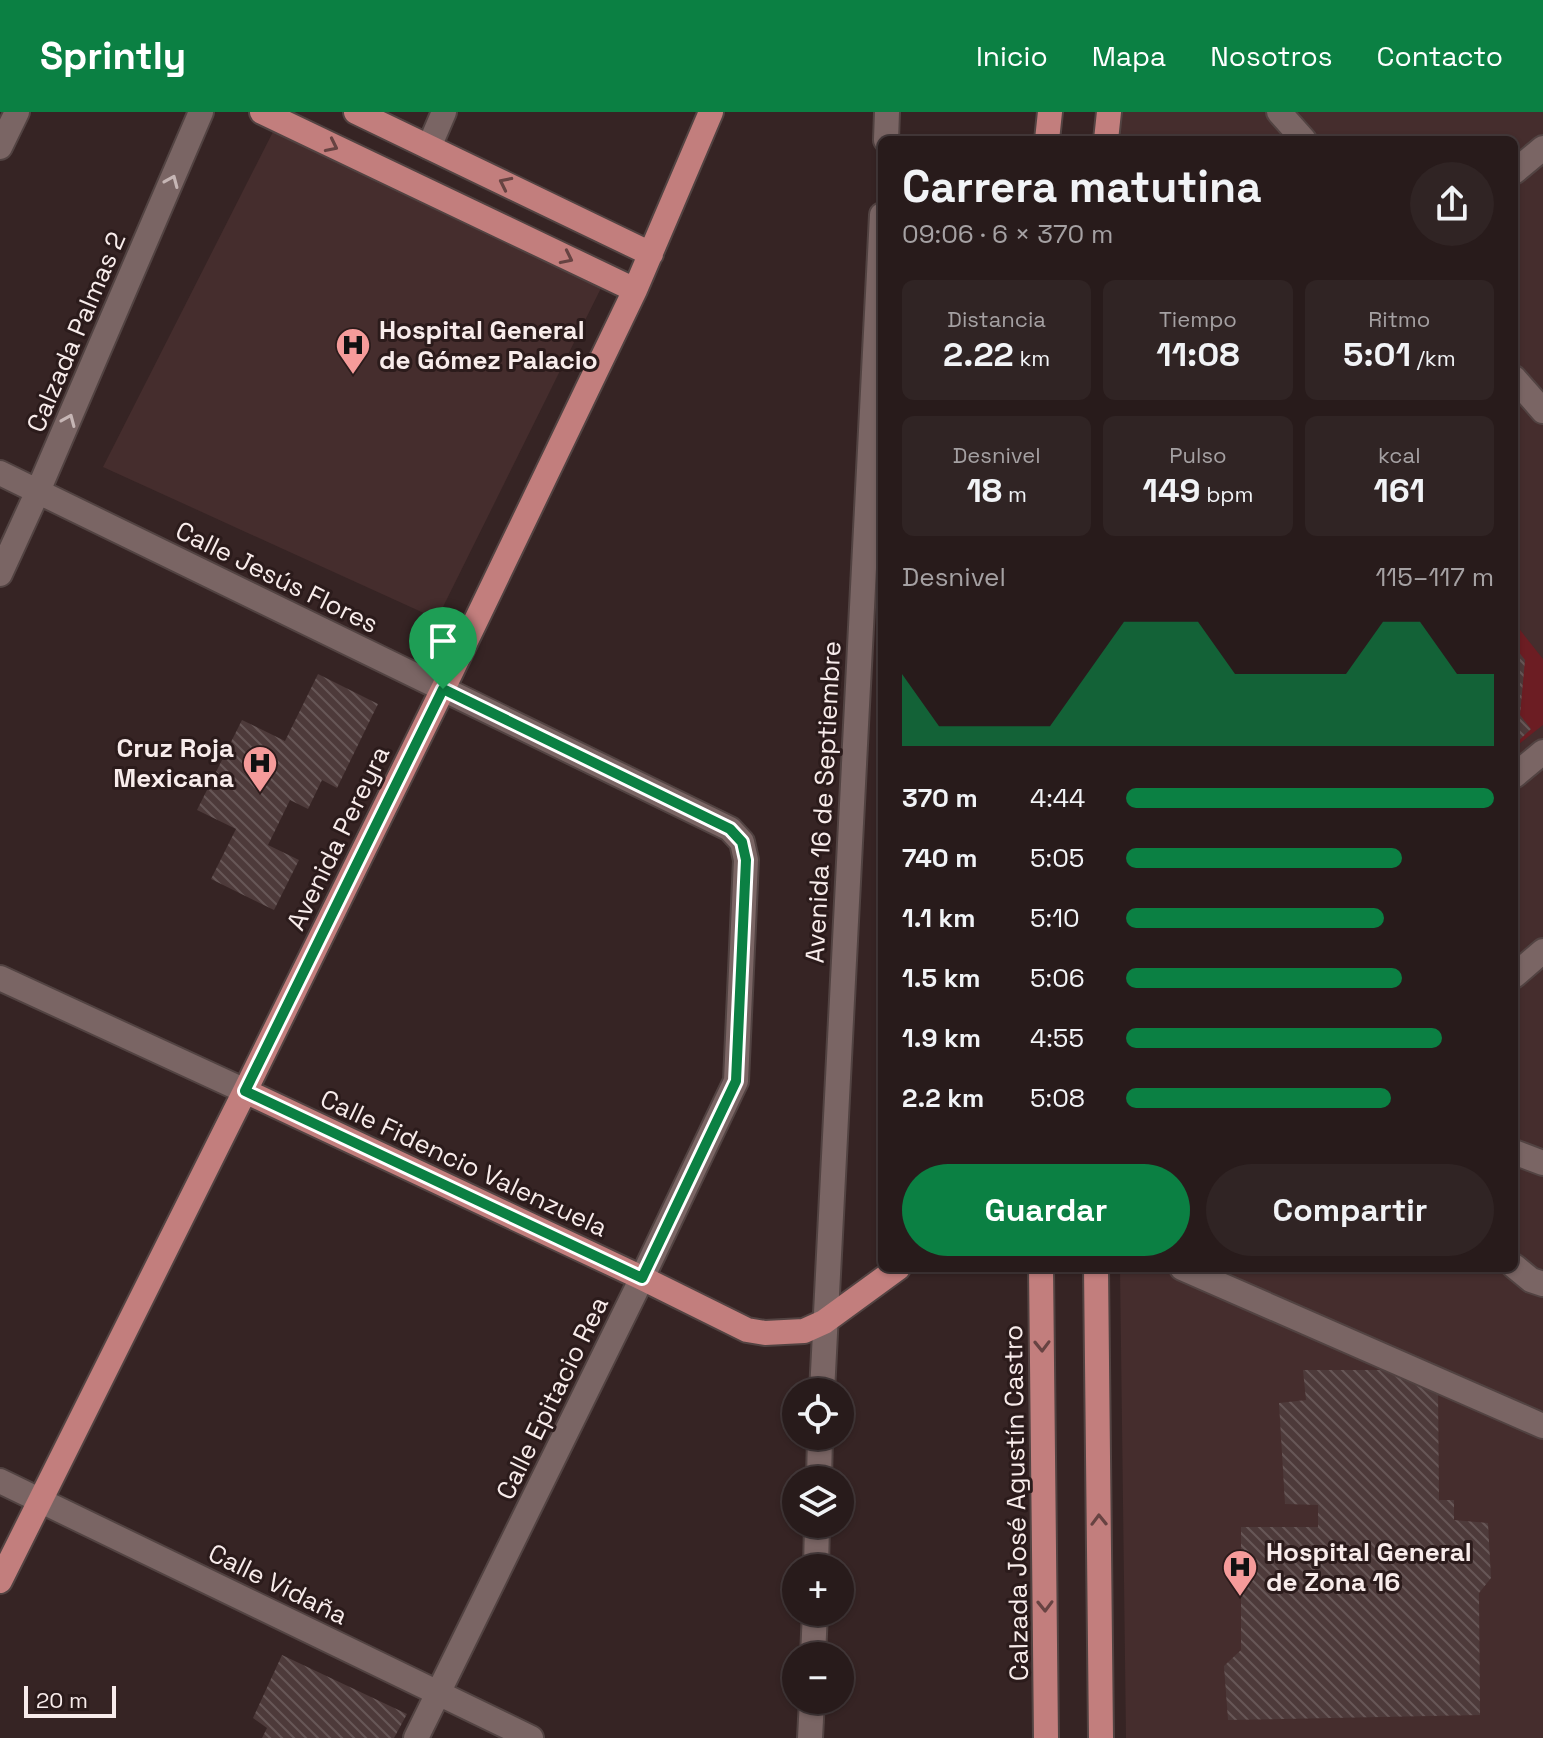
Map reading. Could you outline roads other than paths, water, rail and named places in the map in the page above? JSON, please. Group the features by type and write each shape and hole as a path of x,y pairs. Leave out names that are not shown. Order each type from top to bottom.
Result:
{"main road":[{"path":"262,112 635,290"},
{"path":"356,112 651,254"},
{"name":"Avenida Pereyra","path":"0,1581 443,689 635,290 711,112"},
{"path":"1047,136 1050,112"},
{"path":"1106,136 1109,112"},
{"name":"Calle Fidencio Valenzuela","path":"245,1091 747,1330 765,1333 804,1331 824,1322 893,1272"},
{"name":"Calzada José Agustín Castro","path":"1041,1272 1046,1738"},
{"path":"1096,1272 1101,1738"}],"street":[{"path":"0,147 17,112"},
{"name":"Calzada Palmas 2","path":"0,574 201,112"},
{"path":"429,147 444,112"},
{"path":"886,136 887,112"},
{"path":"1279,112 1300,136"},
{"path":"1518,169 1543,148"},
{"name":"Avenida 16 de Septiembre","path":"822,1378 878,291"},
{"path":"1518,383 1543,411"},
{"name":"Calle Jesús Flores","path":"0,473 730,829 742,842"},
{"path":"1518,773 1543,752"},
{"name":"Calle Epitacio Rea","path":"416,1738 736,1081 746,860 742,842"},
{"path":"1518,973 1543,951"},
{"name":"Calle Fidencio Valenzuela","path":"0,978 245,1091"},
{"path":"1518,1154 1543,1163"},
{"path":"1518,1269 1531,1280 1543,1284"},
{"path":"1191,1272 1543,1426"},
{"name":"Calle Vidaña","path":"0,1481 531,1738"},
{"path":"810,1738 811,1714"}],"place":[{"name":"Hospital General de Gómez Palacio","path":"353,376"},
{"name":"Cruz Roja Mexicana","path":"260,794"},
{"name":"Hospital General de Zona 16","path":"1240,1598"}]}
